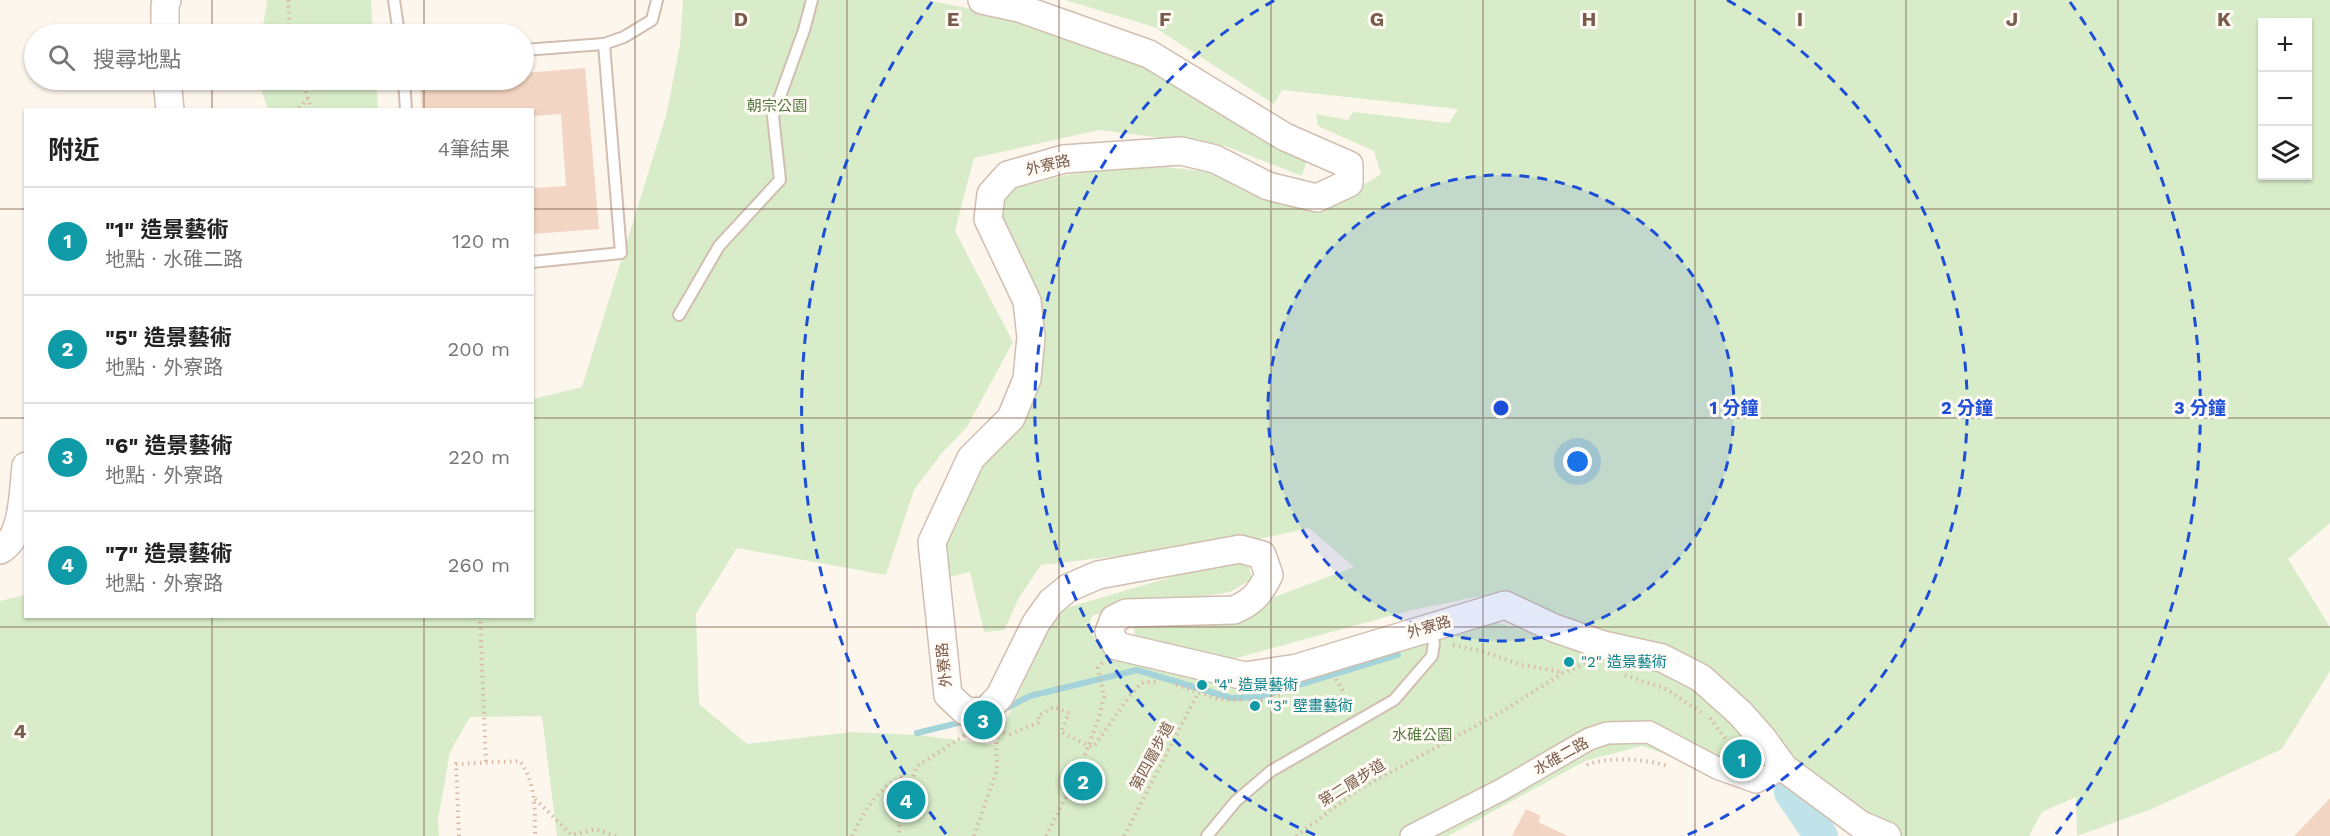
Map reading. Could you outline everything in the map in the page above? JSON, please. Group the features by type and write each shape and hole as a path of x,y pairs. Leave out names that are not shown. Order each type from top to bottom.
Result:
{"street":[{"path":"165,24 167,0"},
{"name":"外寮路","path":"982,0 1019,8 1149,54 1285,138 1349,165 1349,183 1317,198 1268,186 1215,159 1181,151 1064,159 1008,174 991,194 988,219 1027,301 1031,337 1028,379 1011,417 971,458 932,542 948,695 965,711 986,725 1036,623 1051,602 1068,588 1098,575 1240,549 1262,555 1269,575 1259,596 1249,604 1234,610 1126,613 1114,620 1109,632 1117,646 1245,676 1297,668 1431,635 1505,605 1554,628 1603,645 1662,658 1683,667 1709,685 1763,739 1784,768 1861,825 1887,836"},
{"path":"168,90 170,108"},
{"path":"0,550 6,547 20,521 24,484"},
{"name":"水碓二路","path":"1411,836 1501,790 1589,739 1607,733 1649,732 1717,768 1756,782 1784,768"}],"lane":[{"path":"394,0 398,24"},
{"path":"534,49 604,45 624,37 652,20 657,0"},
{"path":"679,315 719,246 780,180 773,116 804,30 812,0"},
{"path":"534,262 621,253 604,45"},
{"path":"405,90 406,108"},
{"path":"1207,836 1236,801 1271,771 1394,700 1432,656 1431,635"}],"path":[{"path":"288,0 289,24"},
{"path":"306,90 312,108"},
{"path":"299,108 309,98"},
{"path":"480,618 486,763"},
{"path":"1431,635 1522,664 1563,673"},
{"name":"第二層步道","path":"1296,836 1358,790 1503,711 1563,673 1580,666 1592,668"},
{"path":"1046,836 1089,746 1104,697 1098,668"},
{"path":"1623,674 1666,689 1708,716 1741,761"},
{"path":"986,725 1010,734 1041,722 1038,716 1054,707 1069,713 1061,732 1094,747 1128,697 1141,683 1158,681 1198,693"},
{"name":"第四層步道","path":"1124,836 1201,686"},
{"path":"900,793 907,792 917,766 986,725"},
{"path":"974,836 997,770 986,725"},
{"path":"459,836 456,764 520,761 527,770 535,799 535,836"},
{"path":"852,836 864,810 892,782 901,777 899,836"},
{"path":"535,799 572,835 596,829 616,836"}],"green space":[{"path":"267,0 371,0 372,24 263,24"},
{"path":"683,0 927,0 977,10 1145,61 1307,160 1302,176 1225,146 1099,130 974,158 955,231 1013,342 967,427 942,453 914,490 886,575 737,548 696,614 699,704 747,744 852,732 918,735 995,745 1048,629 1066,608 1192,571 1248,563 1252,579 1230,592 1093,615 1088,626 1101,649 1222,681 1226,689 1385,641 1487,620 1665,669 1719,692 1620,637 1481,596 1412,610 1233,659 1135,637 1133,621 1267,600 1354,567 1309,528 1254,540 1041,565 1020,596 1004,630 984,632 970,572 935,580 957,491 1025,404 1034,324 987,235 996,193 1071,174 1156,166 1210,172 1317,213 1381,174 1374,151 1318,126 1316,114 1348,120 1353,112 1449,123 1458,109 1282,90 1274,104 1154,27 1065,0 2330,0 2330,523 2288,559 2330,627 2330,671 2282,749 2154,808 2077,836 2076,797 2042,812 2029,836 1883,836 1775,755 1762,788 1642,746 1585,761 1448,836 557,836 542,716 470,717 450,752 438,820 439,836 0,836 0,601 24,595 24,618 534,618 534,399 582,387 667,112 680,44"},
{"path":"261,90 377,90 378,108 268,108"}],"building":[{"path":"585,68 599,229 534,234 534,188 566,186 561,114 534,116 534,108 422,108 421,90 534,90 534,72"},
{"path":"2330,798 2330,836 2294,836 2321,808"},
{"path":"1526,809 1541,816 1538,822 1568,836 1512,836"}],"waterway":[{"path":"1001,711 1030,696 1137,670 1231,698 1259,697 1398,655"},
{"path":"917,733 966,721"},
{"path":"1791,792 1821,836"}],"place":[{"name":"\"2\" 造景藝術","path":"1569,662"},
{"name":"\"4\" 造景藝術","path":"1202,685"},
{"name":"\"3\" 壁畫藝術","path":"1255,706"},
{"name":"\"6\" 造景藝術","path":"983,720"},
{"name":"\"1\" 造景藝術","path":"1742,759"},
{"name":"\"5\" 造景藝術","path":"1083,781"},
{"name":"\"7\" 造景藝術","path":"906,800"}],"park label":[{"name":"朝宗公園","path":"777,106"},
{"name":"水碓公園","path":"1422,735"}]}
